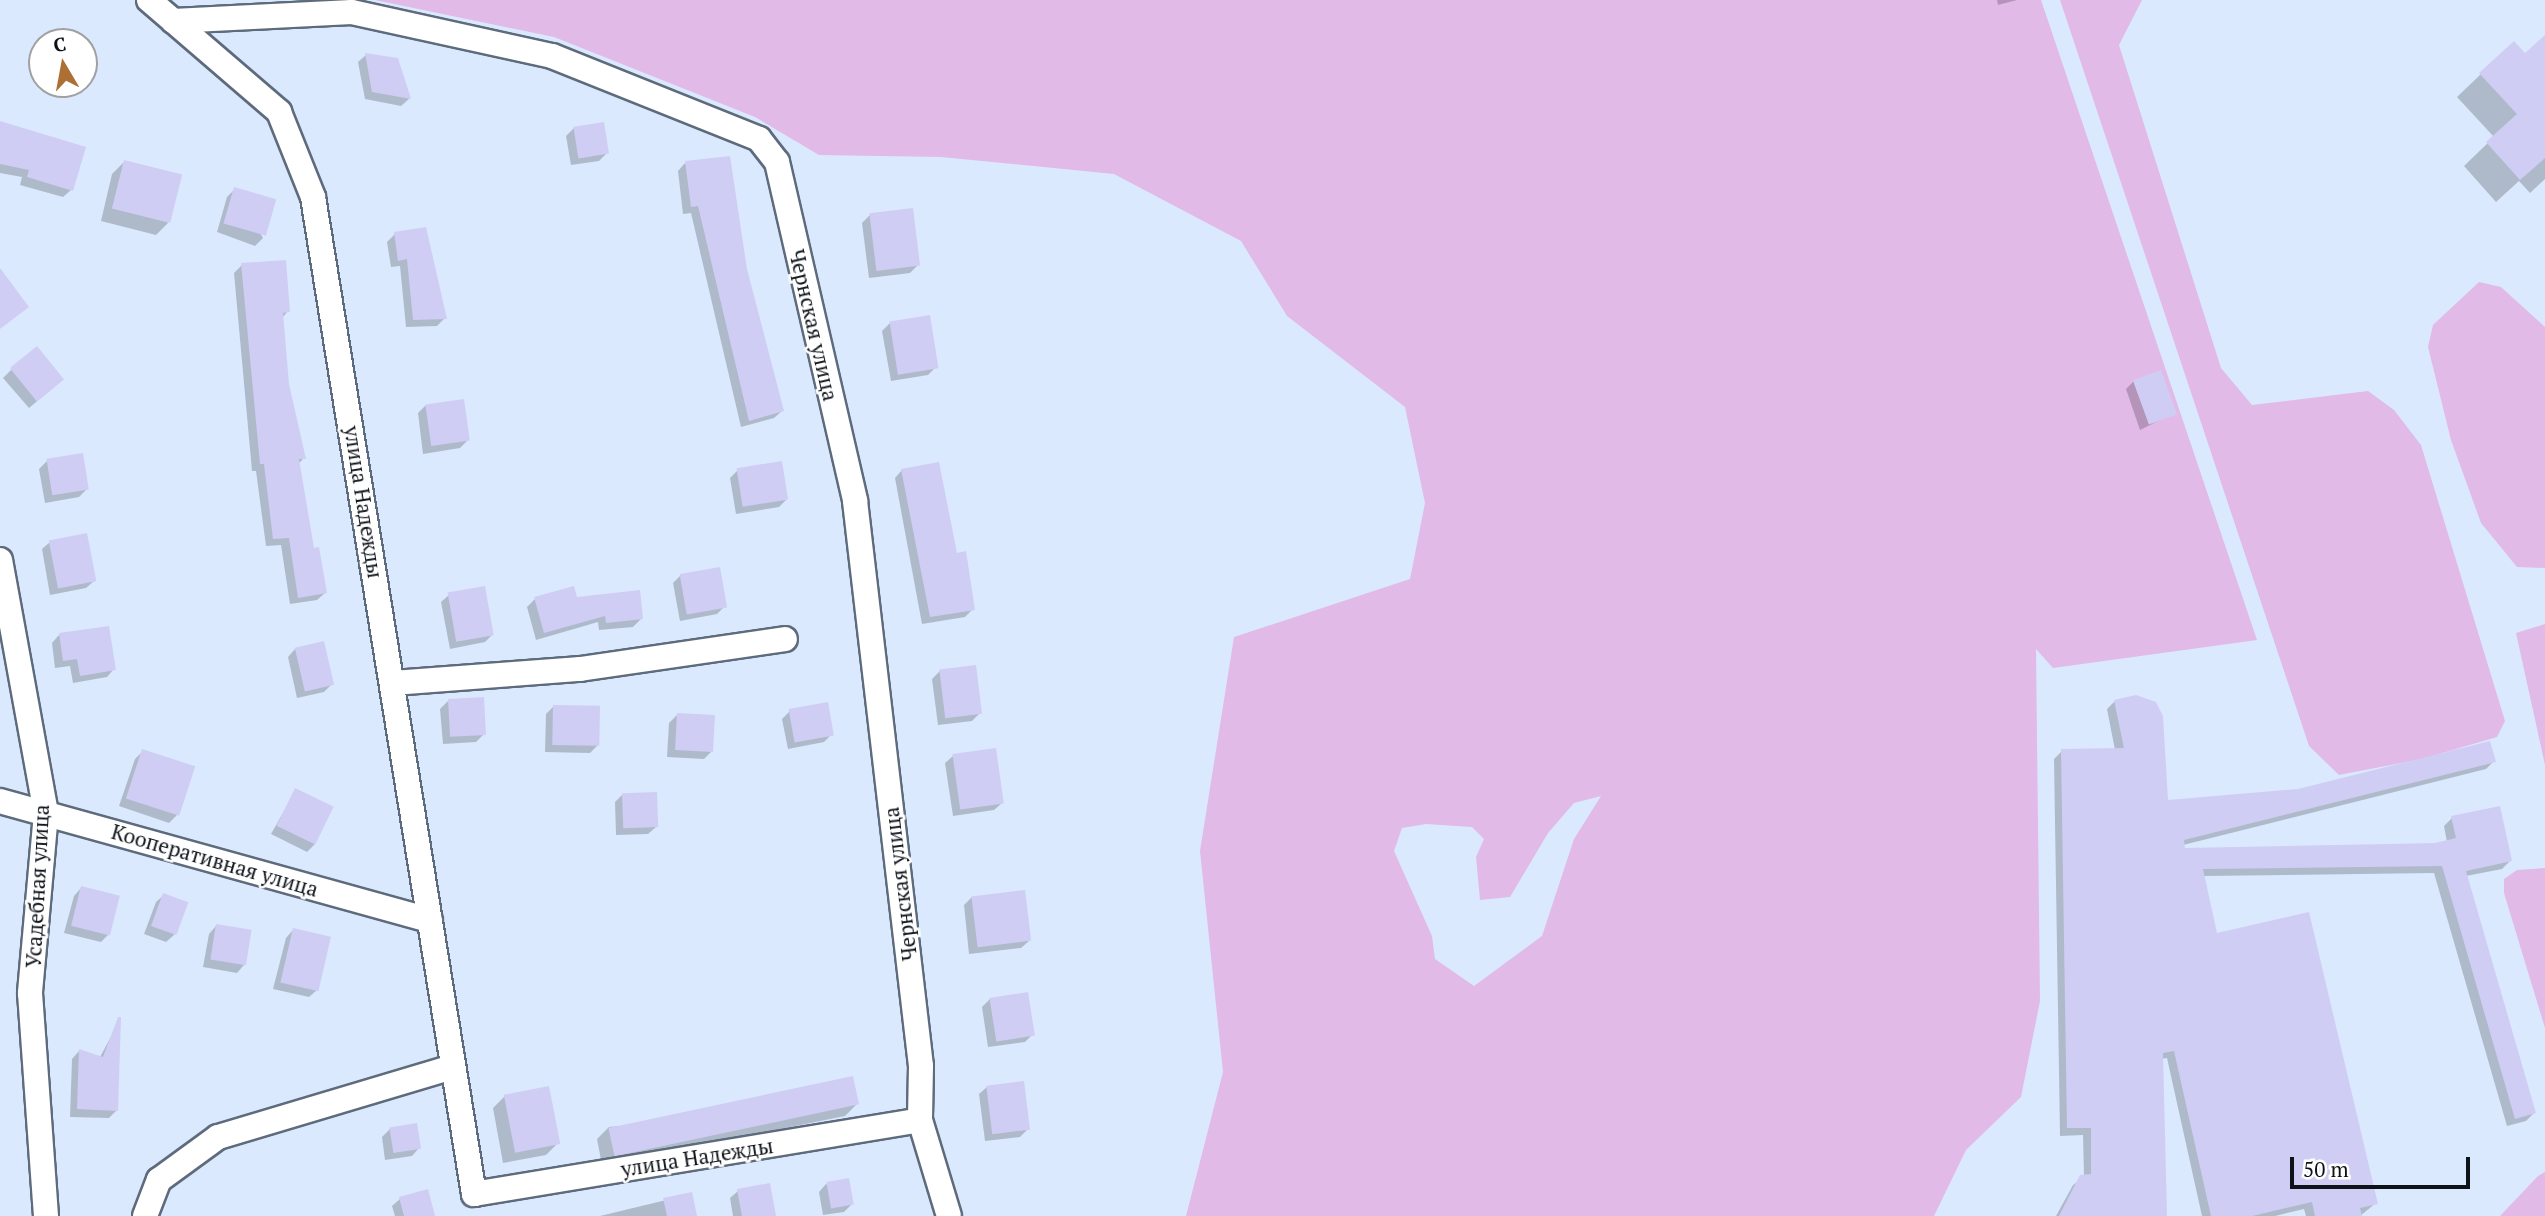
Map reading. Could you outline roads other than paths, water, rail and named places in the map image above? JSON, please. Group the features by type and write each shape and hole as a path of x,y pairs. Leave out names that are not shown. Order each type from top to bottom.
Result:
{"street":[{"name":"улица Надежды","path":"149,0 279,112 313,197 474,1194 920,1120"},
{"name":"Чернская улица","path":"173,20 352,12 552,56 759,139 777,162 855,501 921,1066 920,1120 949,1216"},
{"name":"Усадебная улица","path":"0,560 46,813 30,993 46,1216"},
{"path":"393,682 580,669 785,639"},
{"name":"Кооперативная улица","path":"0,801 430,920"},
{"path":"145,1216 159,1180 218,1137 453,1067"}]}
